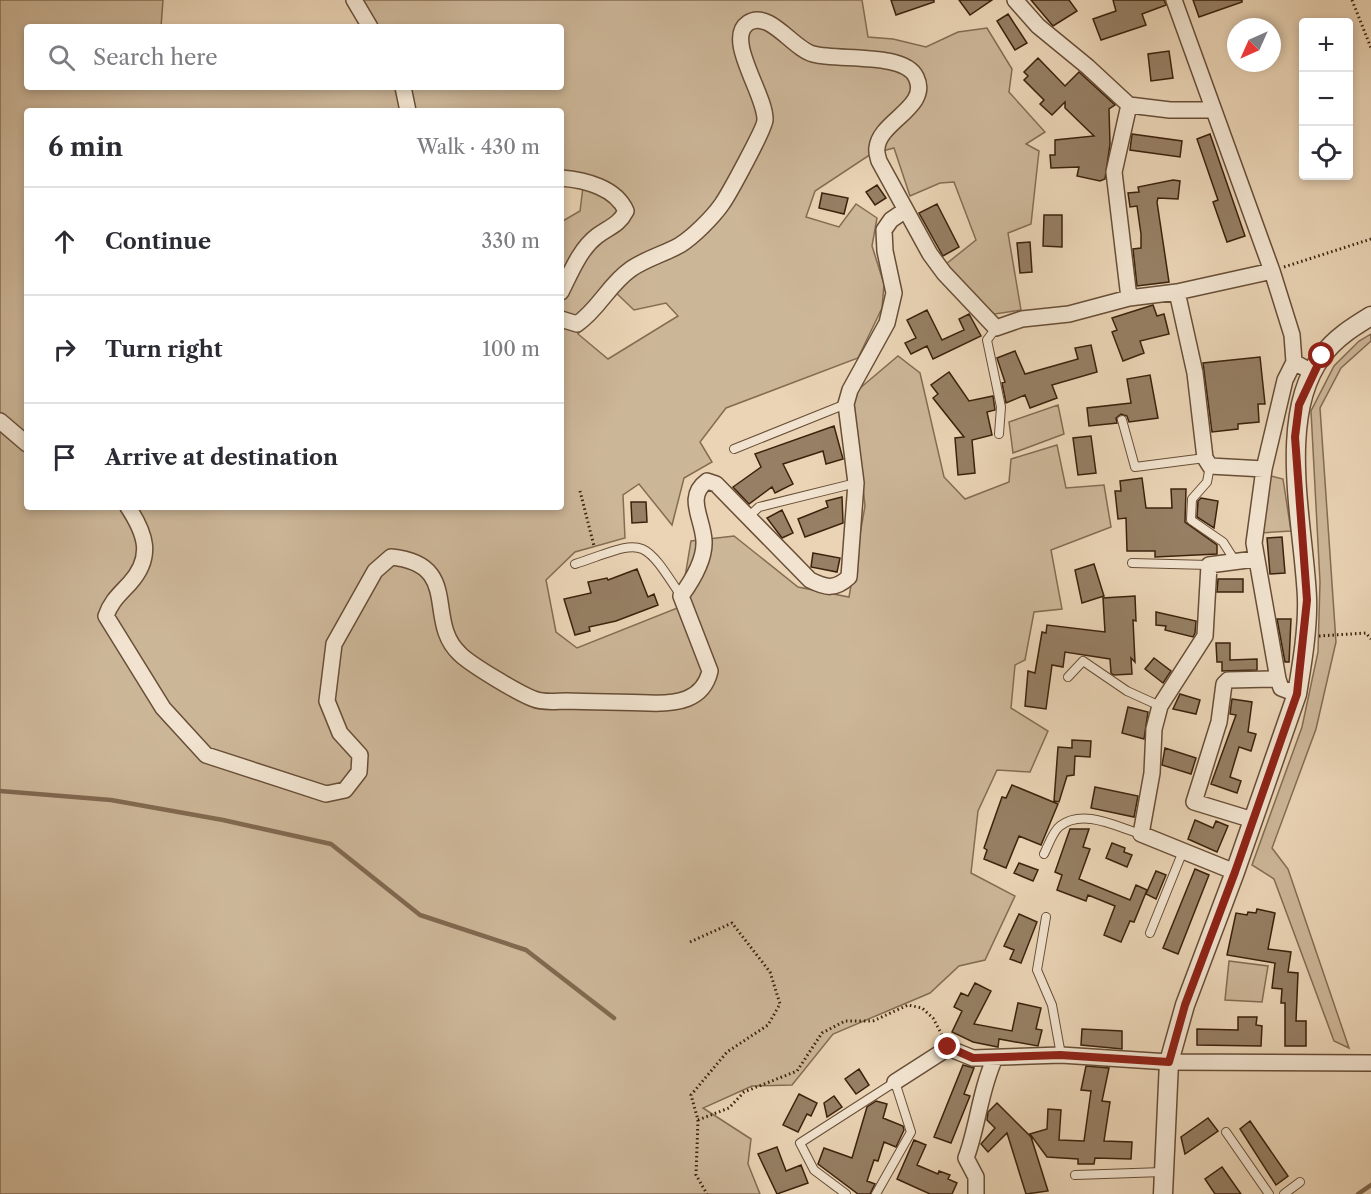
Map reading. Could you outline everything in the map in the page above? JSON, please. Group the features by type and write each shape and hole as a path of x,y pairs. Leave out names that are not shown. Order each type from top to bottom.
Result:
{"street":[{"path":"354,0 368,24"},
{"path":"1015,0 1038,26 1088,67 1129,105 1170,110 1212,110"},
{"path":"1174,0 1272,271 1292,335 1294,362 1285,380 1264,468 1254,543 1278,680 1281,688 1297,694"},
{"path":"564,320 577,324 587,317 616,281 632,268 681,244 721,205 765,121 759,91 740,47 741,31 749,22 762,20 774,25 797,47 814,55 899,62 916,77 919,89 915,99 881,135 877,147 879,161 904,211 944,273 996,328 1022,319 1070,314 1129,298 1177,292 1272,271"},
{"path":"404,90 407,108"},
{"path":"1129,105 1114,172 1129,298"},
{"path":"564,179 610,190 621,201 626,211 620,222 596,236 577,259 564,286"},
{"path":"130,510 142,530 146,554 132,580 110,603 106,616 163,708 206,755 326,794 345,790 359,772 360,755 340,733 327,701 334,644 375,571 391,557 407,559 423,566 438,584 448,640 461,655 536,700 662,704 690,699 707,684 710,671 681,596 690,584 702,556 704,541 695,498 699,487 708,481 716,484 810,580 825,587 840,586 849,577 856,483 846,405 850,390 887,323 894,293 885,251 884,230 891,220 904,211"},
{"path":"1177,292 1195,373 1208,462 1264,468"},
{"path":"1163,1194 1169,1062 1185,1005 1235,872 1297,694 1307,600 1295,437 1299,405 1312,372 1322,356 1341,335 1371,316"},
{"path":"1294,362 1312,372"},
{"path":"0,421 24,441"},
{"path":"1235,872 1141,834 1152,773 1154,729 1160,706 1204,636 1209,565 1255,559"},
{"path":"1253,820 1194,802 1219,722 1224,684 1228,680 1278,680"},
{"path":"895,1082 948,1047 973,1058 1060,1055 1169,1062 1371,1063"},
{"path":"976,1194 976,1177 966,1158 977,1126 986,1077 995,1058"}],"lane":[{"path":"996,328 987,340 1001,407 999,434"},
{"path":"734,449 846,405"},
{"path":"1122,420 1135,467 1208,462 1207,482 1191,499 1191,520 1223,542 1236,562"},
{"path":"748,517 759,507 856,483"},
{"path":"575,564 630,546 646,549 656,558 681,596"},
{"path":"1132,562 1209,565"},
{"path":"1068,677 1083,662 1127,691 1160,706"},
{"path":"1044,854 1058,826 1071,820 1091,818 1141,834"},
{"path":"1150,933 1183,851"},
{"path":"1046,917 1036,970 1052,1005 1060,1055"},
{"path":"846,1194 814,1170 800,1143 895,1082 911,1132 876,1194"},
{"path":"1226,1132 1269,1194"},
{"path":"1075,1175 1164,1172"},
{"path":"1284,1194 1300,1182"}],"path":[{"path":"1352,0 1371,48"},
{"path":"1272,271 1371,238"},
{"path":"580,491 596,557"},
{"path":"1304,636 1366,633 1371,639"},
{"path":"690,942 732,923 770,972 780,1004 768,1025 727,1052 691,1095 698,1120 696,1175 707,1194"},
{"path":"698,1120 729,1108 744,1092 798,1071 822,1033 845,1021 873,1021 908,1005 922,1008 933,1018 948,1047"}],"shaded area":[{"path":"0,0 163,0 161,24 24,24 24,90 564,90 564,24 371,24 359,0 862,0 868,37 893,39 926,47 958,32 987,28 1012,69 1009,92 1045,132 1026,144 1039,151 1031,224 1008,233 1021,310 988,315 946,264 976,240 954,182 940,183 910,196 894,148 871,154 815,191 806,217 839,227 856,204 877,218 872,246 884,284 882,308 858,358 726,408 700,442 712,462 684,478 672,525 639,484 623,495 625,538 575,552 546,580 556,632 577,648 680,607 691,541 734,536 798,587 849,597 865,506 853,394 898,356 920,373 944,477 965,499 1009,482 1011,459 1057,445 1066,488 1104,485 1111,527 1051,550 1062,609 1034,612 1025,660 1015,665 1011,708 1048,731 1030,772 997,770 978,811 971,873 1015,896 985,960 959,966 930,993 833,1034 792,1085 752,1086 703,1108 751,1139 748,1164 760,1194 0,1194","holes":["612,289 634,310 666,303 678,316 608,359 578,334"]},
{"path":"1371,334 1371,341 1341,368 1320,408 1336,642 1316,729 1272,848 1288,869 1349,1048 1334,1041 1274,879 1252,865 1302,727 1318,652 1320,582 1311,411 1334,366 1359,341"},
{"path":"1058,405 1064,434 1013,453 1009,422"},
{"path":"1271,476 1283,479 1291,531 1260,533"},
{"path":"1229,961 1268,966 1262,1002 1225,1000"}],"building":[{"path":"891,0 934,0 934,2 896,15"},
{"path":"959,0 992,0 970,15"},
{"path":"1031,0 1069,0 1077,11 1053,26"},
{"path":"1113,0 1164,0 1166,5 1142,14 1146,25 1101,40 1093,19 1116,11"},
{"path":"1193,0 1242,0 1242,2 1199,17"},
{"path":"1008,14 1027,43 1015,50 997,21"},
{"path":"1169,51 1173,78 1151,81 1148,54"},
{"path":"1038,58 1065,86 1079,72 1115,105 1109,109 1110,144 1105,179 1100,181 1077,176 1079,167 1051,168 1050,155 1055,155 1055,140 1094,136 1065,108 1065,102 1052,115 1040,104 1044,100 1024,80 1028,76 1024,72"},
{"path":"1132,134 1182,141 1180,157 1130,150"},
{"path":"1210,134 1245,236 1227,242 1213,202 1218,200 1197,139"},
{"path":"1173,180 1180,181 1178,199 1158,198 1157,202 1169,282 1137,286 1133,249 1141,248 1141,234 1137,206 1130,207 1128,193 1139,192 1138,187"},
{"path":"877,185 886,198 875,205 866,192"},
{"path":"822,193 848,198 844,214 819,208"},
{"path":"937,204 959,247 943,256 919,213"},
{"path":"1044,215 1062,215 1062,247 1043,246"},
{"path":"1030,242 1032,272 1020,273 1017,243"},
{"path":"1153,305 1157,316 1164,314 1169,334 1140,341 1144,353 1123,361 1112,332 1117,330 1112,318"},
{"path":"927,310 942,340 964,330 959,319 969,314 981,336 933,359 927,346 911,354 905,343 916,338 907,320"},
{"path":"1091,345 1097,372 1052,385 1057,398 1030,408 1025,395 1006,403 1002,383 1005,382 997,358 1015,351 1025,374 1078,359 1075,348"},
{"path":"1260,357 1265,404 1258,404 1259,422 1238,424 1238,429 1212,432 1203,363"},
{"path":"949,372 969,401 993,396 995,410 987,412 992,435 972,440 975,473 958,475 955,438 964,437 933,398 938,394 931,385"},
{"path":"1150,375 1158,418 1129,422 1127,416 1121,414 1116,418 1117,423 1089,426 1087,408 1131,403 1127,379"},
{"path":"834,426 843,459 826,464 823,451 783,464 793,484 775,493 772,487 749,504 733,487 761,467 755,454"},
{"path":"1091,436 1096,473 1078,475 1073,438"},
{"path":"1142,478 1146,508 1172,508 1171,489 1186,489 1185,522 1217,545 1217,554 1155,557 1155,551 1127,551 1126,518 1118,519 1115,491 1121,491 1120,481"},
{"path":"842,497 843,523 805,537 798,519 828,507 826,501"},
{"path":"1201,498 1218,501 1214,528 1197,517 1198,501"},
{"path":"631,502 646,502 647,522 632,523"},
{"path":"782,510 793,533 782,538 767,518"},
{"path":"1282,537 1285,573 1270,574 1267,538"},
{"path":"813,553 840,558 837,572 811,567"},
{"path":"1094,564 1104,596 1082,603 1075,570"},
{"path":"637,569 648,597 654,594 658,605 616,621 589,627 590,631 575,635 564,599 591,593 588,582 607,578 608,580"},
{"path":"1218,579 1243,579 1243,592 1217,592"},
{"path":"1135,596 1136,621 1133,620 1135,662 1131,658 1132,674 1114,675 1111,673 1110,659 1065,652 1063,667 1052,665 1046,709 1025,706 1028,671 1035,673 1042,632 1046,633 1047,625 1105,632 1103,598"},
{"path":"1156,612 1196,621 1193,637 1165,630 1166,626 1156,625"},
{"path":"1277,619 1291,619 1289,662 1285,662"},
{"path":"1216,643 1230,643 1230,660 1257,659 1257,670 1222,671 1222,662 1217,662"},
{"path":"1154,658 1171,671 1163,683 1145,669"},
{"path":"1180,694 1200,700 1196,714 1173,709"},
{"path":"1232,699 1252,702 1248,732 1256,734 1251,751 1239,747 1230,777 1241,781 1237,793 1211,784 1236,715 1230,714"},
{"path":"1128,707 1148,712 1144,739 1122,733"},
{"path":"1072,740 1091,741 1090,757 1075,756 1074,775 1067,776 1059,802 1054,801 1058,747 1072,748"},
{"path":"1165,748 1196,758 1191,774 1162,765"},
{"path":"1012,785 1058,804 1041,845 1019,836 1006,868 984,859 987,850 984,848 1002,797 1006,798"},
{"path":"1095,787 1138,796 1134,817 1091,808"},
{"path":"1195,820 1213,828 1216,821 1228,826 1217,852 1188,839"},
{"path":"1070,829 1089,829 1083,847 1090,849 1079,879 1130,900 1136,885 1147,890 1134,922 1130,921 1121,942 1104,935 1115,906 1088,895 1086,901 1057,890 1062,875 1055,872"},
{"path":"1112,843 1125,848 1124,852 1132,855 1127,867 1106,858"},
{"path":"1019,863 1038,870 1033,881 1014,873"},
{"path":"1195,869 1209,875 1178,954 1163,948"},
{"path":"1156,871 1166,875 1156,899 1146,894"},
{"path":"1257,909 1275,913 1268,949 1291,952 1288,972 1298,973 1296,1021 1306,1021 1306,1046 1285,1046 1285,1003 1281,1003 1282,989 1272,988 1275,963 1227,955 1236,913 1247,915 1248,912 1256,913"},
{"path":"1019,914 1037,922 1021,963 1010,959 1014,950 1004,946"},
{"path":"975,983 991,991 974,1024 1012,1031 1018,1003 1041,1008 1036,1029 1042,1030 1038,1046 999,1039 998,1047 973,1042 952,1032 962,1011 954,1007 961,993 968,996"},
{"path":"1238,1017 1257,1017 1256,1025 1262,1026 1261,1046 1197,1045 1197,1029 1238,1030"},
{"path":"1082,1029 1122,1031 1122,1049 1081,1045"},
{"path":"963,1065 974,1068 964,1094 970,1096 951,1143 934,1137"},
{"path":"1086,1066 1109,1068 1102,1101 1110,1102 1104,1141 1132,1142 1131,1159 1095,1158 1094,1164 1078,1164 1078,1159 1047,1157 1030,1134 1047,1129 1048,1109 1061,1110 1059,1140 1084,1141 1091,1091 1081,1090"},
{"path":"859,1069 869,1085 856,1094 845,1079"},
{"path":"799,1094 817,1103 811,1116 807,1114 798,1132 783,1125"},
{"path":"834,1096 842,1107 827,1117 824,1103"},
{"path":"876,1101 887,1104 883,1118 903,1126 904,1130 896,1147 884,1142 878,1161 874,1160 867,1181 875,1184 870,1194 858,1194 818,1164 824,1148 852,1158 867,1107"},
{"path":"997,1103 1031,1137 1048,1191 1026,1194 1007,1133 988,1152 981,1144 995,1128 987,1120 988,1112"},
{"path":"1208,1118 1218,1131 1185,1154 1181,1137"},
{"path":"1250,1121 1288,1176 1276,1185 1240,1129"},
{"path":"914,1140 926,1145 917,1165 938,1174 939,1171 950,1175 948,1179 957,1183 952,1194 930,1194 897,1179"},
{"path":"777,1147 786,1171 801,1165 808,1183 777,1194 758,1154"},
{"path":"1222,1167 1241,1194 1215,1194 1205,1179"}],"waterway":[{"path":"0,791 111,800 223,820 331,844 420,915 526,950 614,1018"},
{"path":"1358,1194 1371,1185"}],"route":[{"path":"948,1047 973,1058 1060,1055 1169,1062 1185,1005 1235,872 1297,694 1307,600 1295,437 1299,405 1312,372 1322,356"}]}
